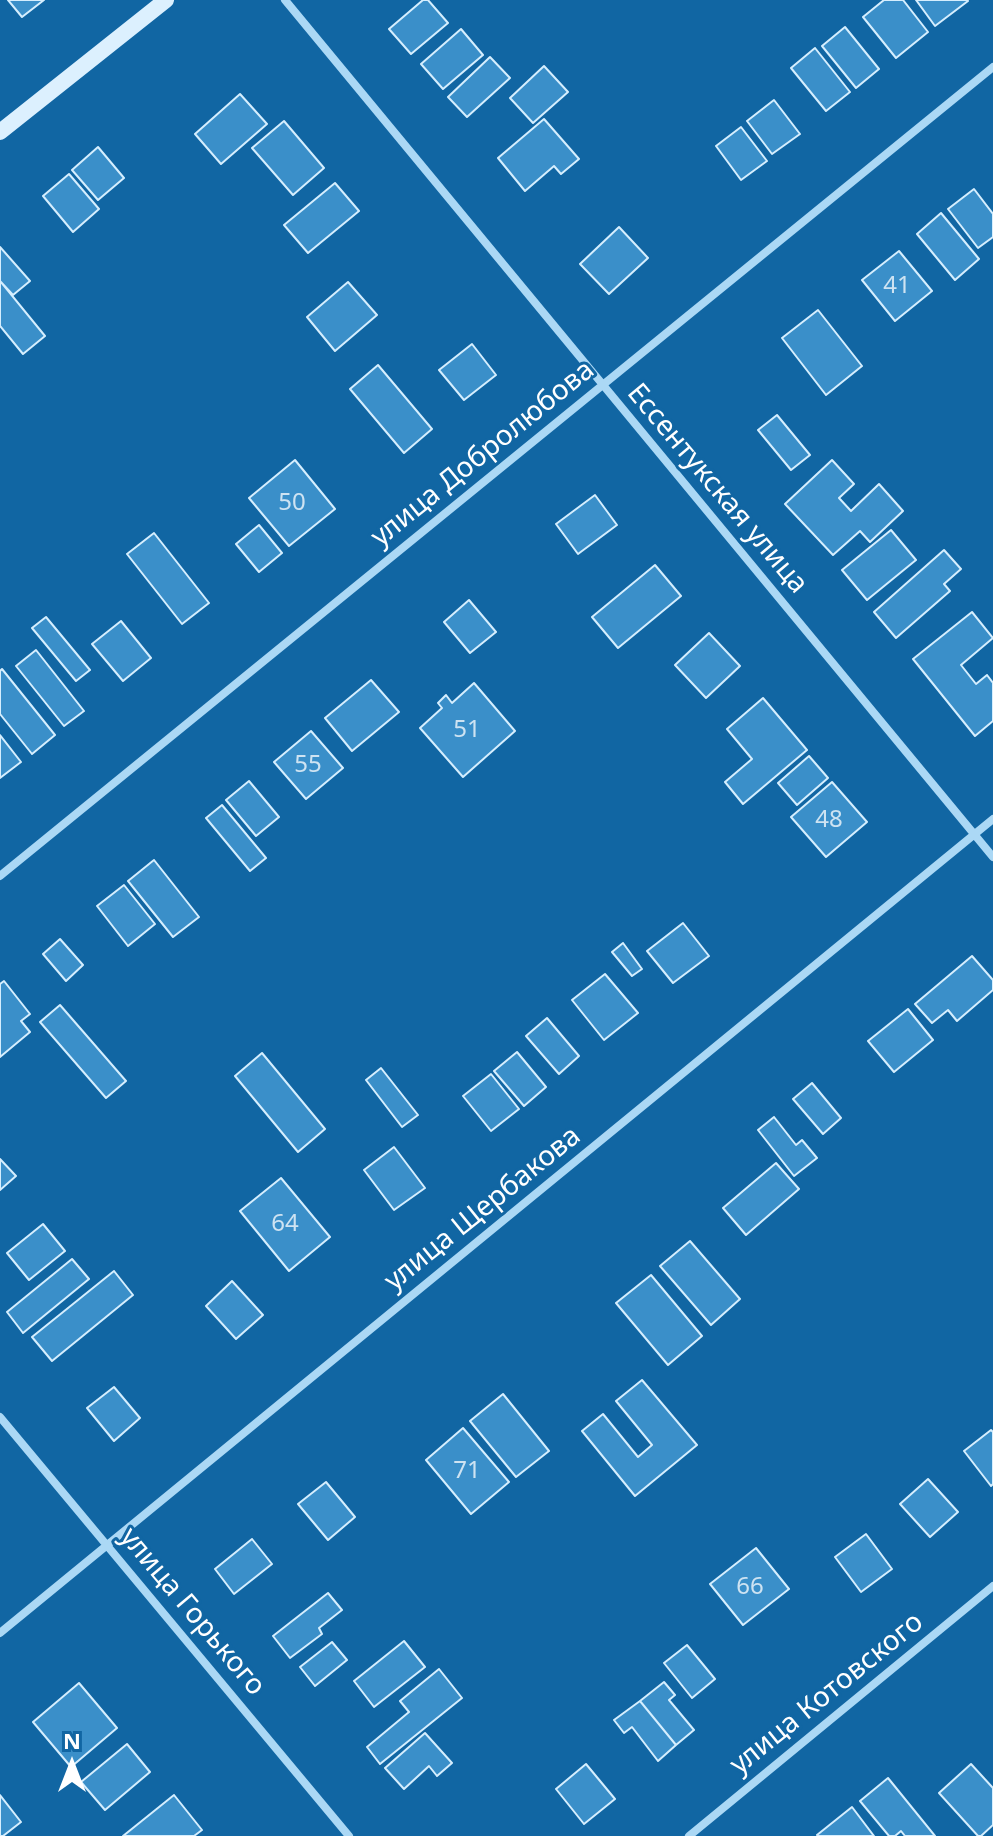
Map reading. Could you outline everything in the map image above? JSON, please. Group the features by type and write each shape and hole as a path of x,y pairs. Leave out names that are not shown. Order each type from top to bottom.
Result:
{"street":[{"path":"0,132 166,0"},
{"name":"Ессентукская улица","path":"285,0 993,857"},
{"name":"улица Добролюбова","path":"0,876 993,67"},
{"name":"улица Щербакова","path":"0,1633 993,819"},
{"name":"улица Горького","path":"0,1417 349,1836"},
{"name":"улица Котовского","path":"689,1836 993,1586"}],"building":[{"path":"8,0 44,0 22,17"},
{"path":"423,0 428,0 448,23 411,54 389,29"},
{"path":"884,0 903,0 928,32 896,58 863,17"},
{"path":"916,0 967,0 968,1 935,26"},
{"path":"845,27 879,69 856,88 822,46"},
{"path":"461,29 483,55 443,89 421,64"},
{"path":"815,48 850,92 826,111 791,68"},
{"path":"490,57 510,78 467,117 448,97"},
{"path":"544,66 568,92 533,123 510,98"},
{"path":"240,94 267,124 221,164 195,134"},
{"path":"774,100 800,134 772,154 747,121"},
{"path":"544,119 579,159 561,174 554,166 525,191 498,158"},
{"path":"284,121 324,168 293,195 252,148"},
{"path":"741,127 767,161 741,180 716,146"},
{"path":"98,147 124,178 98,200 72,170"},
{"path":"69,174 99,209 73,232 43,196"},
{"path":"335,183 359,211 308,253 284,225"},
{"path":"974,189 993,214 993,237 978,248 948,209"},
{"path":"941,213 979,259 955,280 917,234"},
{"path":"619,227 648,258 609,294 580,264"},
{"path":"0,247 30,281 13,295 0,281"},
{"path":"899,251 932,291 895,321 862,280"},
{"path":"0,281 45,336 23,354 0,326"},
{"path":"348,282 377,315 335,351 307,317"},
{"path":"818,310 862,366 826,395 782,338"},
{"path":"472,344 496,375 464,400 439,370"},
{"path":"378,365 432,429 404,453 350,389"},
{"path":"777,415 810,455 791,470 758,430"},
{"path":"295,460 335,509 289,546 249,498"},
{"path":"832,460 854,484 839,498 851,511 879,484 903,511 870,542 860,531 833,555 785,504"},
{"path":"595,495 617,525 578,554 556,524"},
{"path":"259,525 282,553 259,572 236,544"},
{"path":"891,530 916,560 867,600 842,570"},
{"path":"154,533 209,603 182,624 127,554"},
{"path":"944,550 961,569 944,584 950,591 896,638 874,612"},
{"path":"655,565 681,596 618,648 592,617"},
{"path":"469,600 496,632 470,653 444,622"},
{"path":"972,612 993,638 961,665 976,684 987,675 993,683 993,721 975,736 913,659"},
{"path":"46,617 90,670 76,681 32,628"},
{"path":"121,621 151,658 123,681 92,644"},
{"path":"709,633 740,666 706,698 675,665"},
{"path":"36,650 84,711 64,726 16,666"},
{"path":"2,669 55,735 32,754 0,714"},
{"path":"371,680 399,712 352,751 325,718"},
{"path":"474,683 515,731 463,777 420,728 442,708 438,703 446,695 452,703"},
{"path":"763,698 807,750 743,804 725,782 752,759 727,729"},
{"path":"311,731 343,768 306,799 274,762"},
{"path":"0,735 21,762 0,778"},
{"path":"809,756 828,778 797,805 778,783"},
{"path":"249,781 279,817 256,836 226,800"},
{"path":"832,782 867,822 826,857 791,817"},
{"path":"222,805 266,858 250,871 206,818"},
{"path":"154,860 199,917 173,937 128,881"},
{"path":"124,885 155,924 128,946 97,906"},
{"path":"683,923 709,956 673,983 647,951"},
{"path":"60,939 83,965 66,981 43,954"},
{"path":"623,943 642,969 632,976 612,952"},
{"path":"972,956 993,980 993,990 957,1021 948,1010 932,1023 915,1004"},
{"path":"605,974 638,1013 604,1040 572,1000"},
{"path":"4,981 30,1014 21,1021 30,1032 0,1057 0,984"},
{"path":"60,1005 126,1081 106,1098 40,1022"},
{"path":"908,1009 933,1040 894,1072 868,1041"},
{"path":"547,1018 579,1056 559,1074 526,1036"},
{"path":"517,1052 546,1087 524,1106 494,1071"},
{"path":"262,1053 325,1129 298,1152 235,1076"},
{"path":"381,1068 418,1115 402,1127 366,1080"},
{"path":"491,1074 519,1109 491,1131 463,1096"},
{"path":"812,1083 841,1118 823,1134 793,1099"},
{"path":"774,1117 796,1145 802,1140 817,1158 794,1176 758,1130"},
{"path":"394,1147 425,1188 394,1210 364,1170"},
{"path":"0,1159 16,1176 0,1190"},
{"path":"776,1163 799,1189 746,1235 723,1208"},
{"path":"281,1178 330,1237 289,1271 240,1211"},
{"path":"43,1224 65,1251 29,1280 7,1253"},
{"path":"690,1241 740,1299 711,1325 660,1266"},
{"path":"72,1259 89,1279 23,1333 7,1312"},
{"path":"114,1271 133,1295 52,1361 32,1337"},
{"path":"651,1275 702,1336 668,1365 616,1303"},
{"path":"232,1281 263,1315 236,1339 206,1306"},
{"path":"642,1380 697,1445 635,1496 582,1431 603,1414 638,1457 652,1445 616,1401"},
{"path":"114,1387 140,1418 114,1441 87,1408"},
{"path":"503,1394 549,1451 516,1477 470,1421"},
{"path":"463,1428 509,1482 471,1514 426,1460"},
{"path":"991,1430 993,1484 991,1486 964,1451"},
{"path":"928,1479 958,1512 930,1537 900,1504"},
{"path":"326,1482 355,1517 328,1540 298,1504"},
{"path":"866,1534 892,1569 861,1592 835,1557"},
{"path":"252,1539 272,1564 234,1594 215,1569"},
{"path":"756,1548 789,1589 743,1625 710,1584"},
{"path":"328,1593 342,1610 319,1628 322,1634 290,1658 273,1636"},
{"path":"404,1641 425,1667 374,1707 354,1681"},
{"path":"332,1642 347,1660 315,1686 300,1667"},
{"path":"687,1645 715,1679 692,1698 664,1663"},
{"path":"439,1669 462,1698 380,1764 367,1747 409,1712 400,1701"},
{"path":"664,1682 675,1695 669,1700 694,1730 676,1745 640,1701"},
{"path":"79,1683 117,1728 71,1767 33,1722"},
{"path":"640,1701 676,1745 658,1761 632,1727 624,1733 614,1720"},
{"path":"425,1733 452,1763 437,1776 429,1766 404,1789 385,1768"},
{"path":"127,1744 150,1772 105,1810 81,1782"},
{"path":"586,1764 615,1799 584,1824 556,1789"},
{"path":"971,1764 993,1788 993,1825 981,1836 939,1793"},
{"path":"888,1778 935,1836 905,1836 901,1831 889,1836 860,1801"},
{"path":"0,1795 21,1822 3,1836 0,1836"},
{"path":"174,1795 202,1830 194,1836 123,1836"},
{"path":"852,1807 874,1836 817,1835"}]}
